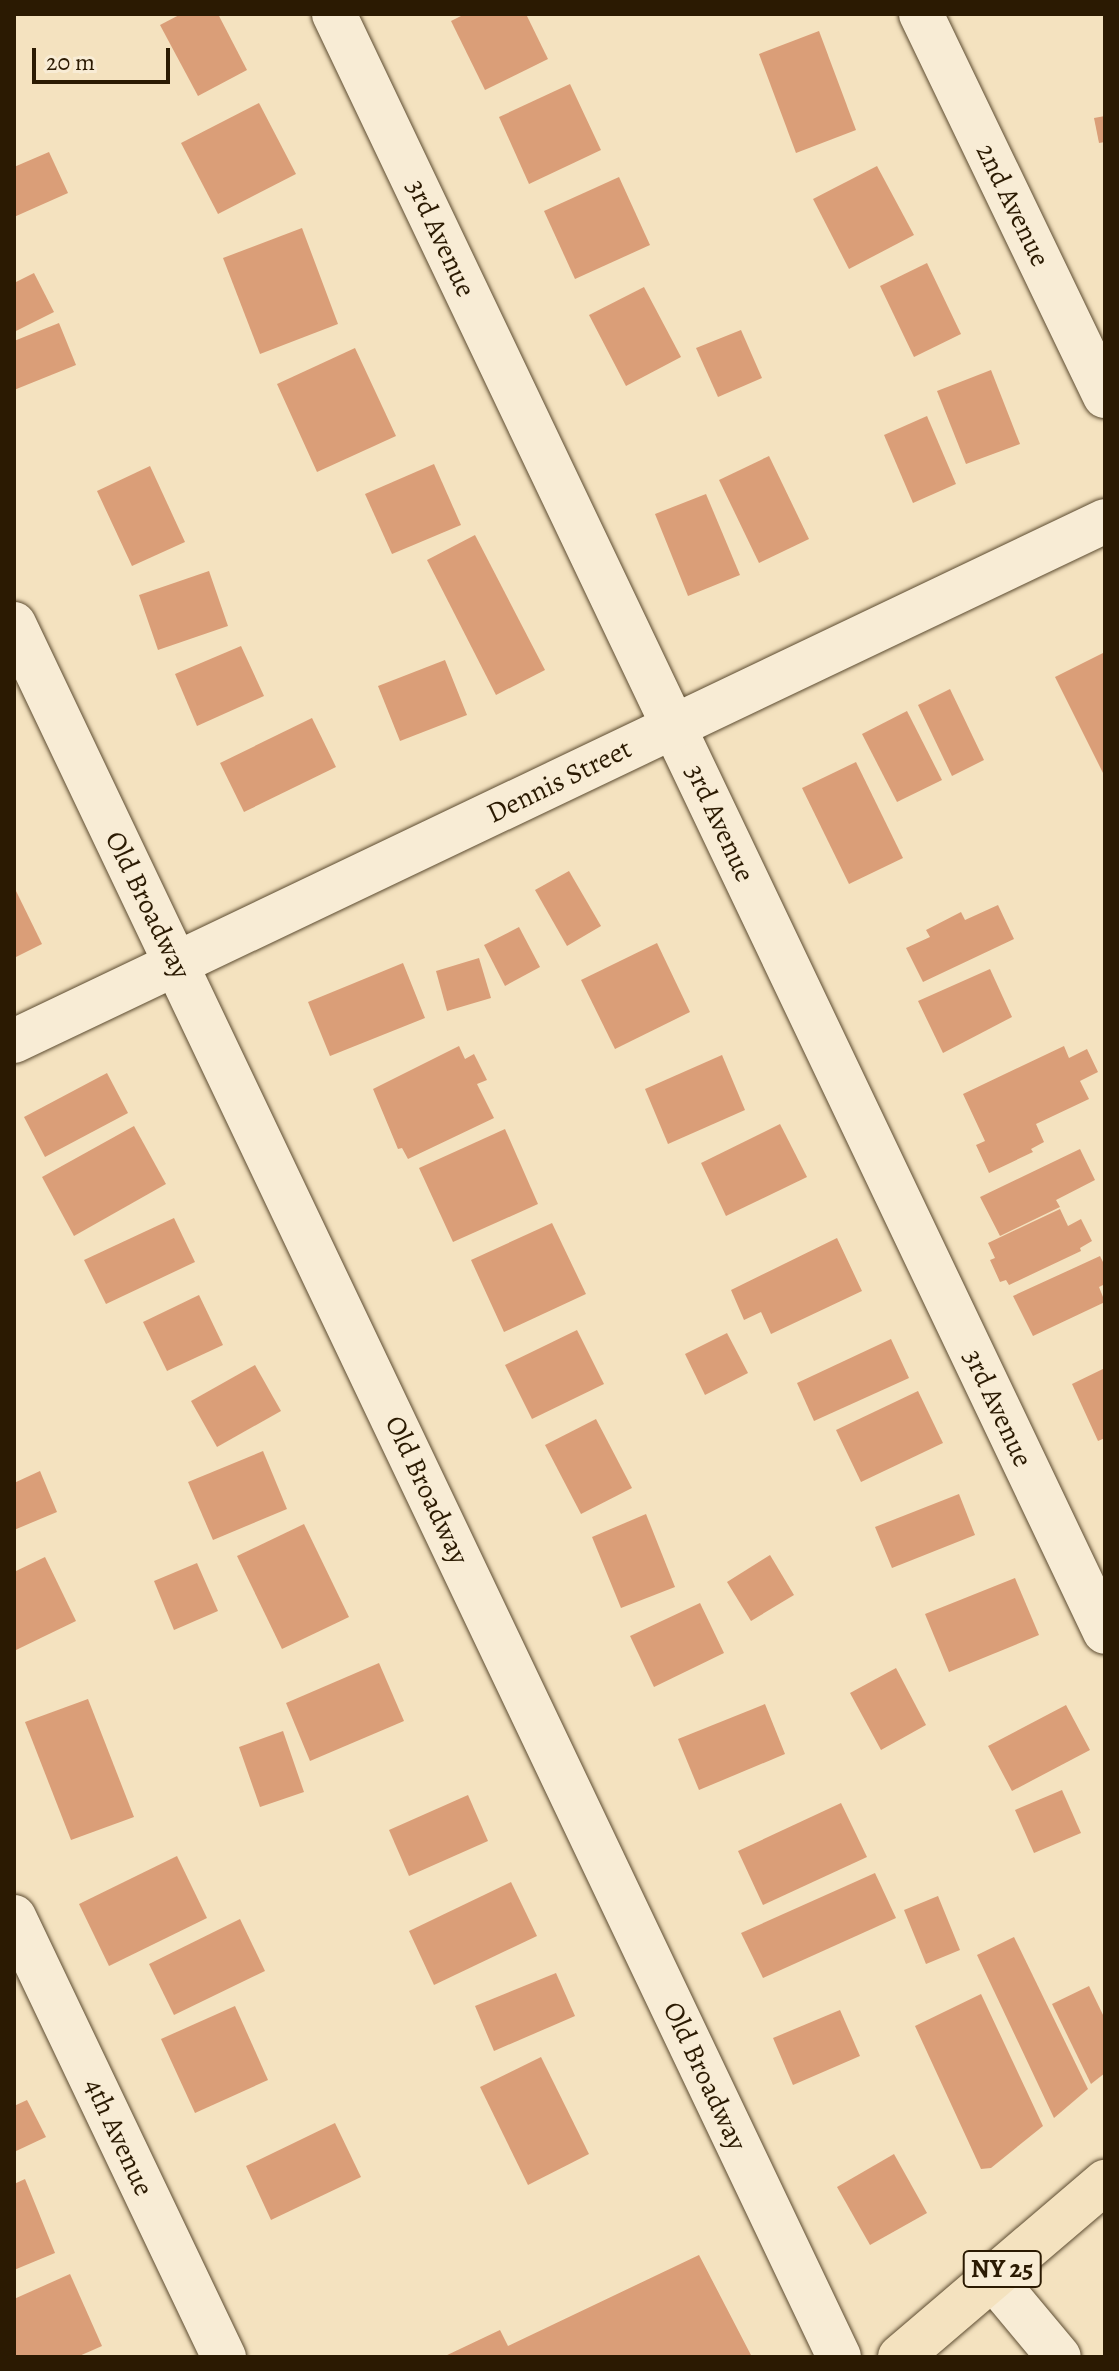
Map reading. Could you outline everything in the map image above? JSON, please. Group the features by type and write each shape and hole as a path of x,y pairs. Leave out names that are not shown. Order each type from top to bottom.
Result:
{"main road":[{"name":"NY 25","path":"900,2357 1105,2182"}],"street":[{"name":"3rd Avenue","path":"334,14 1105,1632"},
{"name":"2nd Avenue","path":"921,14 1105,396"},
{"name":"Dennis Street","path":"14,1041 1105,521"},
{"name":"Old Broadway","path":"14,624 839,2357"},
{"name":"4th Avenue","path":"14,1917 224,2357"},
{"path":"992,2277 1059,2357"}],"building":[{"path":"181,14 218,14 247,70 198,96 160,25"},
{"path":"465,14 526,14 548,59 485,90 451,21"},
{"path":"819,31 856,130 796,153 759,54"},
{"path":"570,84 601,150 529,184 499,117"},
{"path":"259,103 296,174 218,214 181,143"},
{"path":"1105,116 1105,142 1099,143 1094,118"},
{"path":"49,152 68,193 14,217 14,167"},
{"path":"877,166 914,235 849,269 813,199"},
{"path":"619,177 650,245 575,279 544,211"},
{"path":"302,228 338,324 260,354 223,258"},
{"path":"927,263 961,334 914,357 880,286"},
{"path":"34,273 54,312 14,332 14,283"},
{"path":"644,287 681,357 626,386 589,315"},
{"path":"59,323 76,365 14,390 14,341"},
{"path":"741,330 762,378 718,397 696,348"},
{"path":"355,348 396,436 317,472 277,384"},
{"path":"991,370 1020,444 966,464 937,391"},
{"path":"927,416 956,484 913,503 884,435"},
{"path":"769,456 809,539 759,563 719,480"},
{"path":"434,464 461,525 392,554 365,494"},
{"path":"150,466 185,542 132,566 97,491"},
{"path":"706,494 740,575 688,596 655,514"},
{"path":"475,535 545,670 496,695 427,560"},
{"path":"209,571 228,626 158,650 139,595"},
{"path":"241,646 264,696 197,726 175,674"},
{"path":"1105,652 1105,777 1055,677"},
{"path":"445,660 467,715 400,741 378,686"},
{"path":"950,689 984,760 952,776 918,705"},
{"path":"907,711 942,780 897,802 862,734"},
{"path":"312,718 336,767 244,812 220,763"},
{"path":"856,762 903,858 849,884 802,788"},
{"path":"569,871 601,926 567,946 535,890"},
{"path":"14,892 42,944 14,958"},
{"path":"998,905 1014,939 923,982 906,948 930,937 926,930 961,912 965,920"},
{"path":"519,927 540,967 505,986 484,945"},
{"path":"657,943 690,1012 615,1049 581,980"},
{"path":"479,958 491,998 447,1011 436,971"},
{"path":"403,963 425,1018 330,1056 308,1002"},
{"path":"990,969 1012,1017 943,1053 918,1001"},
{"path":"459,1046 465,1059 474,1054 487,1080 477,1084 494,1118 408,1159 402,1148 398,1149 373,1089"},
{"path":"1064,1046 1069,1058 1087,1049 1098,1072 1080,1081 1089,1099 1036,1124 1044,1142 1031,1149 1033,1152 989,1173 976,1145 985,1141 963,1094"},
{"path":"722,1055 745,1110 668,1144 645,1089"},
{"path":"107,1073 128,1113 45,1157 24,1117"},
{"path":"780,1124 807,1177 726,1216 701,1163"},
{"path":"134,1126 166,1184 74,1236 42,1177"},
{"path":"505,1129 538,1204 453,1242 419,1168"},
{"path":"1080,1149 1095,1180 1056,1200 1060,1207 1000,1236 980,1197"},
{"path":"1060,1209 1068,1226 1081,1219 1092,1241 1080,1248 1081,1251 1009,1285 1006,1280 1000,1282 990,1260 995,1258 988,1243"},
{"path":"174,1218 195,1262 106,1304 84,1260"},
{"path":"552,1223 586,1294 504,1332 471,1260"},
{"path":"837,1238 862,1291 771,1334 761,1312 744,1320 731,1290"},
{"path":"1100,1256 1105,1266 1105,1284 1099,1287 1105,1302 1033,1336 1013,1296"},
{"path":"199,1295 223,1345 167,1371 143,1322"},
{"path":"577,1330 604,1384 532,1419 505,1365"},
{"path":"727,1333 748,1373 705,1395 685,1354"},
{"path":"891,1339 909,1378 814,1421 797,1383"},
{"path":"255,1365 281,1411 217,1447 191,1401"},
{"path":"1105,1368 1105,1438 1098,1441 1072,1384"},
{"path":"918,1391 943,1443 861,1482 836,1430"},
{"path":"596,1419 632,1488 581,1514 545,1445"},
{"path":"263,1451 287,1509 213,1540 188,1482"},
{"path":"40,1471 57,1512 14,1530 14,1483"},
{"path":"959,1494 975,1535 892,1568 875,1527"},
{"path":"646,1514 675,1587 621,1608 592,1537"},
{"path":"304,1524 349,1617 282,1649 237,1556"},
{"path":"770,1555 794,1595 751,1621 727,1582"},
{"path":"45,1557 76,1621 14,1651 14,1572"},
{"path":"197,1563 218,1611 174,1630 154,1581"},
{"path":"1015,1578 1039,1635 949,1672 925,1614"},
{"path":"700,1603 724,1653 654,1687 630,1636"},
{"path":"379,1663 404,1721 310,1761 286,1703"},
{"path":"896,1668 926,1725 881,1750 850,1693"},
{"path":"88,1699 134,1817 71,1840 25,1722"},
{"path":"765,1704 785,1754 699,1790 678,1739"},
{"path":"1066,1705 1090,1750 1012,1791 988,1746"},
{"path":"283,1731 304,1792 260,1807 239,1747"},
{"path":"1062,1790 1081,1833 1034,1853 1015,1810"},
{"path":"468,1795 488,1841 409,1876 389,1830"},
{"path":"841,1803 867,1857 763,1905 738,1851"},
{"path":"177,1856 207,1918 109,1966 79,1904"},
{"path":"875,1873 896,1918 763,1978 741,1933"},
{"path":"511,1882 537,1936 434,1985 409,1931"},
{"path":"938,1896 960,1950 926,1964 904,1910"},
{"path":"240,1919 265,1971 174,2015 149,1964"},
{"path":"1014,1937 1088,2089 1054,2118 977,1955"},
{"path":"556,1973 575,2016 494,2051 475,2006"},
{"path":"1089,1986 1105,2019 1105,2073 1091,2084 1052,2004"},
{"path":"981,1994 1043,2126 991,2168 981,2169 915,2026"},
{"path":"235,2006 268,2080 195,2113 161,2039"},
{"path":"840,2010 860,2056 793,2085 773,2038"},
{"path":"541,2057 589,2154 528,2185 480,2087"},
{"path":"27,2100 46,2137 14,2152 14,2106"},
{"path":"335,2123 361,2177 271,2220 246,2166"},
{"path":"894,2154 927,2213 870,2245 837,2187"},
{"path":"25,2179 55,2253 14,2270 14,2184"},
{"path":"699,2255 752,2357 443,2357 500,2330 508,2346"},
{"path":"70,2274 102,2346 77,2357 14,2357 14,2299"}]}
